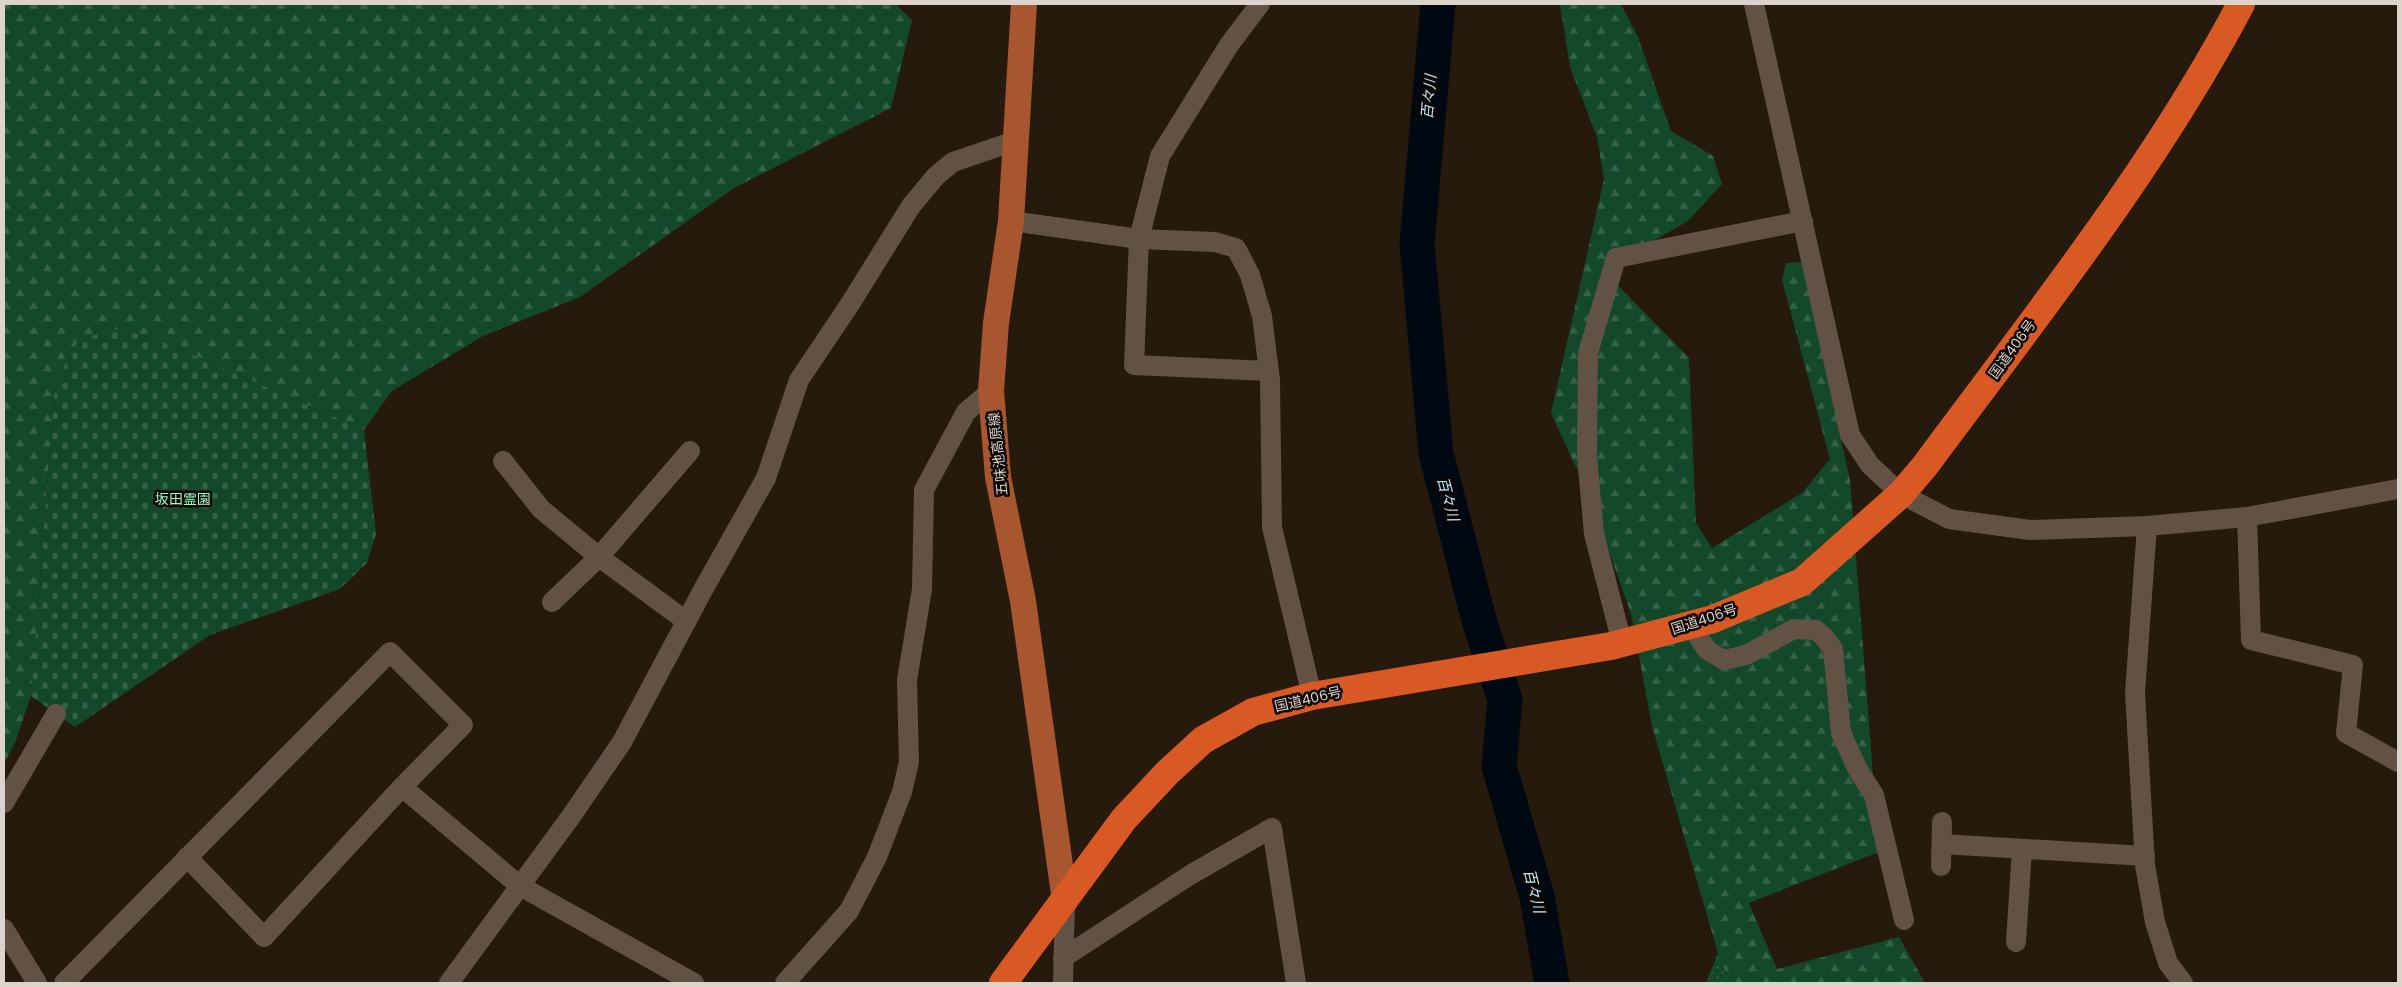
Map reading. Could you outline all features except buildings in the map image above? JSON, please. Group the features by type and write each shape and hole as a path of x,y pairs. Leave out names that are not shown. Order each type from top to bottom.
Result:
{"highway":[{"name":"国道406号","path":"1003,983 1124,819 1168,772 1204,740 1253,712 1312,696 1617,644 1713,619 1802,582 1901,494 1980,392 2125,192 2209,65 2241,4"}],"main road":[{"name":"五味池高原線","path":"1024,4 1011,221 996,323 991,391 998,477 1023,601 1065,901"}],"street":[{"path":"1260,4 1228,45 1160,156 1139,239 1134,365 1269,371"},
{"path":"1754,4 1850,435 1870,465 1901,494 1949,519 2030,530 2147,526 2247,517 2398,489"},
{"path":"449,983 622,742 686,621 766,478 799,380 850,304 911,206 936,176 953,162 1015,141"},
{"path":"1011,221 1139,239 1215,242 1236,248 1250,275 1262,316 1269,371 1272,527 1312,696"},
{"path":"1617,644 1594,534 1587,456 1588,353 1616,258 1803,221"},
{"path":"785,983 849,910 877,857 902,792 909,762 907,680 922,589 924,490 966,412 991,391"},
{"path":"552,602 599,557 690,450"},
{"path":"503,461 541,509 599,557 686,621"},
{"path":"2247,517 2251,640 2353,665 2346,733 2398,762"},
{"path":"2147,526 2135,693 2145,856 2155,922 2168,963 2183,983"},
{"path":"1691,625 1707,650 1724,660 1746,655 1794,629 1816,630 1833,649 1841,733 1858,770 1874,794 1904,920"},
{"path":"64,983 187,856 390,652 463,724 402,787 264,937 187,856"},
{"path":"4,803 56,714"},
{"path":"402,787 520,886 694,983"},
{"path":"1941,866 1942,822"},
{"path":"1063,958 1190,874 1272,828 1295,983"},
{"path":"1942,844 2145,856"},
{"path":"2016,942 2022,849"},
{"path":"1063,983 1065,901"},
{"path":"4,929 37,983"}],"green space":[{"path":"4,4 895,4 912,20 891,108 734,188 580,297 483,336 392,391 364,430 162,341 118,329 55,383 31,696 16,740 4,764"},
{"path":"1560,4 1621,4 1638,37 1671,131 1713,156 1722,184 1688,221 1603,270 1689,358 1696,523 1712,548 1802,493 1830,459 1782,280 1786,263 1802,262 1850,480 1879,852 1749,903 1777,969 1899,937 1925,983 1730,983 1718,953 1652,726 1631,614 1591,500 1551,413 1604,179 1597,137 1570,67"},
{"name":"坂田霊園","path":"118,329 162,341 364,430 376,534 367,563 340,589 210,635 75,727 31,696 55,383 79,339"},
{"path":"1718,953 1730,983 1706,983"}],"waterway":[{"name":"百々川","path":"1438,4 1417,244 1436,453 1479,620 1505,700 1499,766 1537,897 1552,983"}]}
